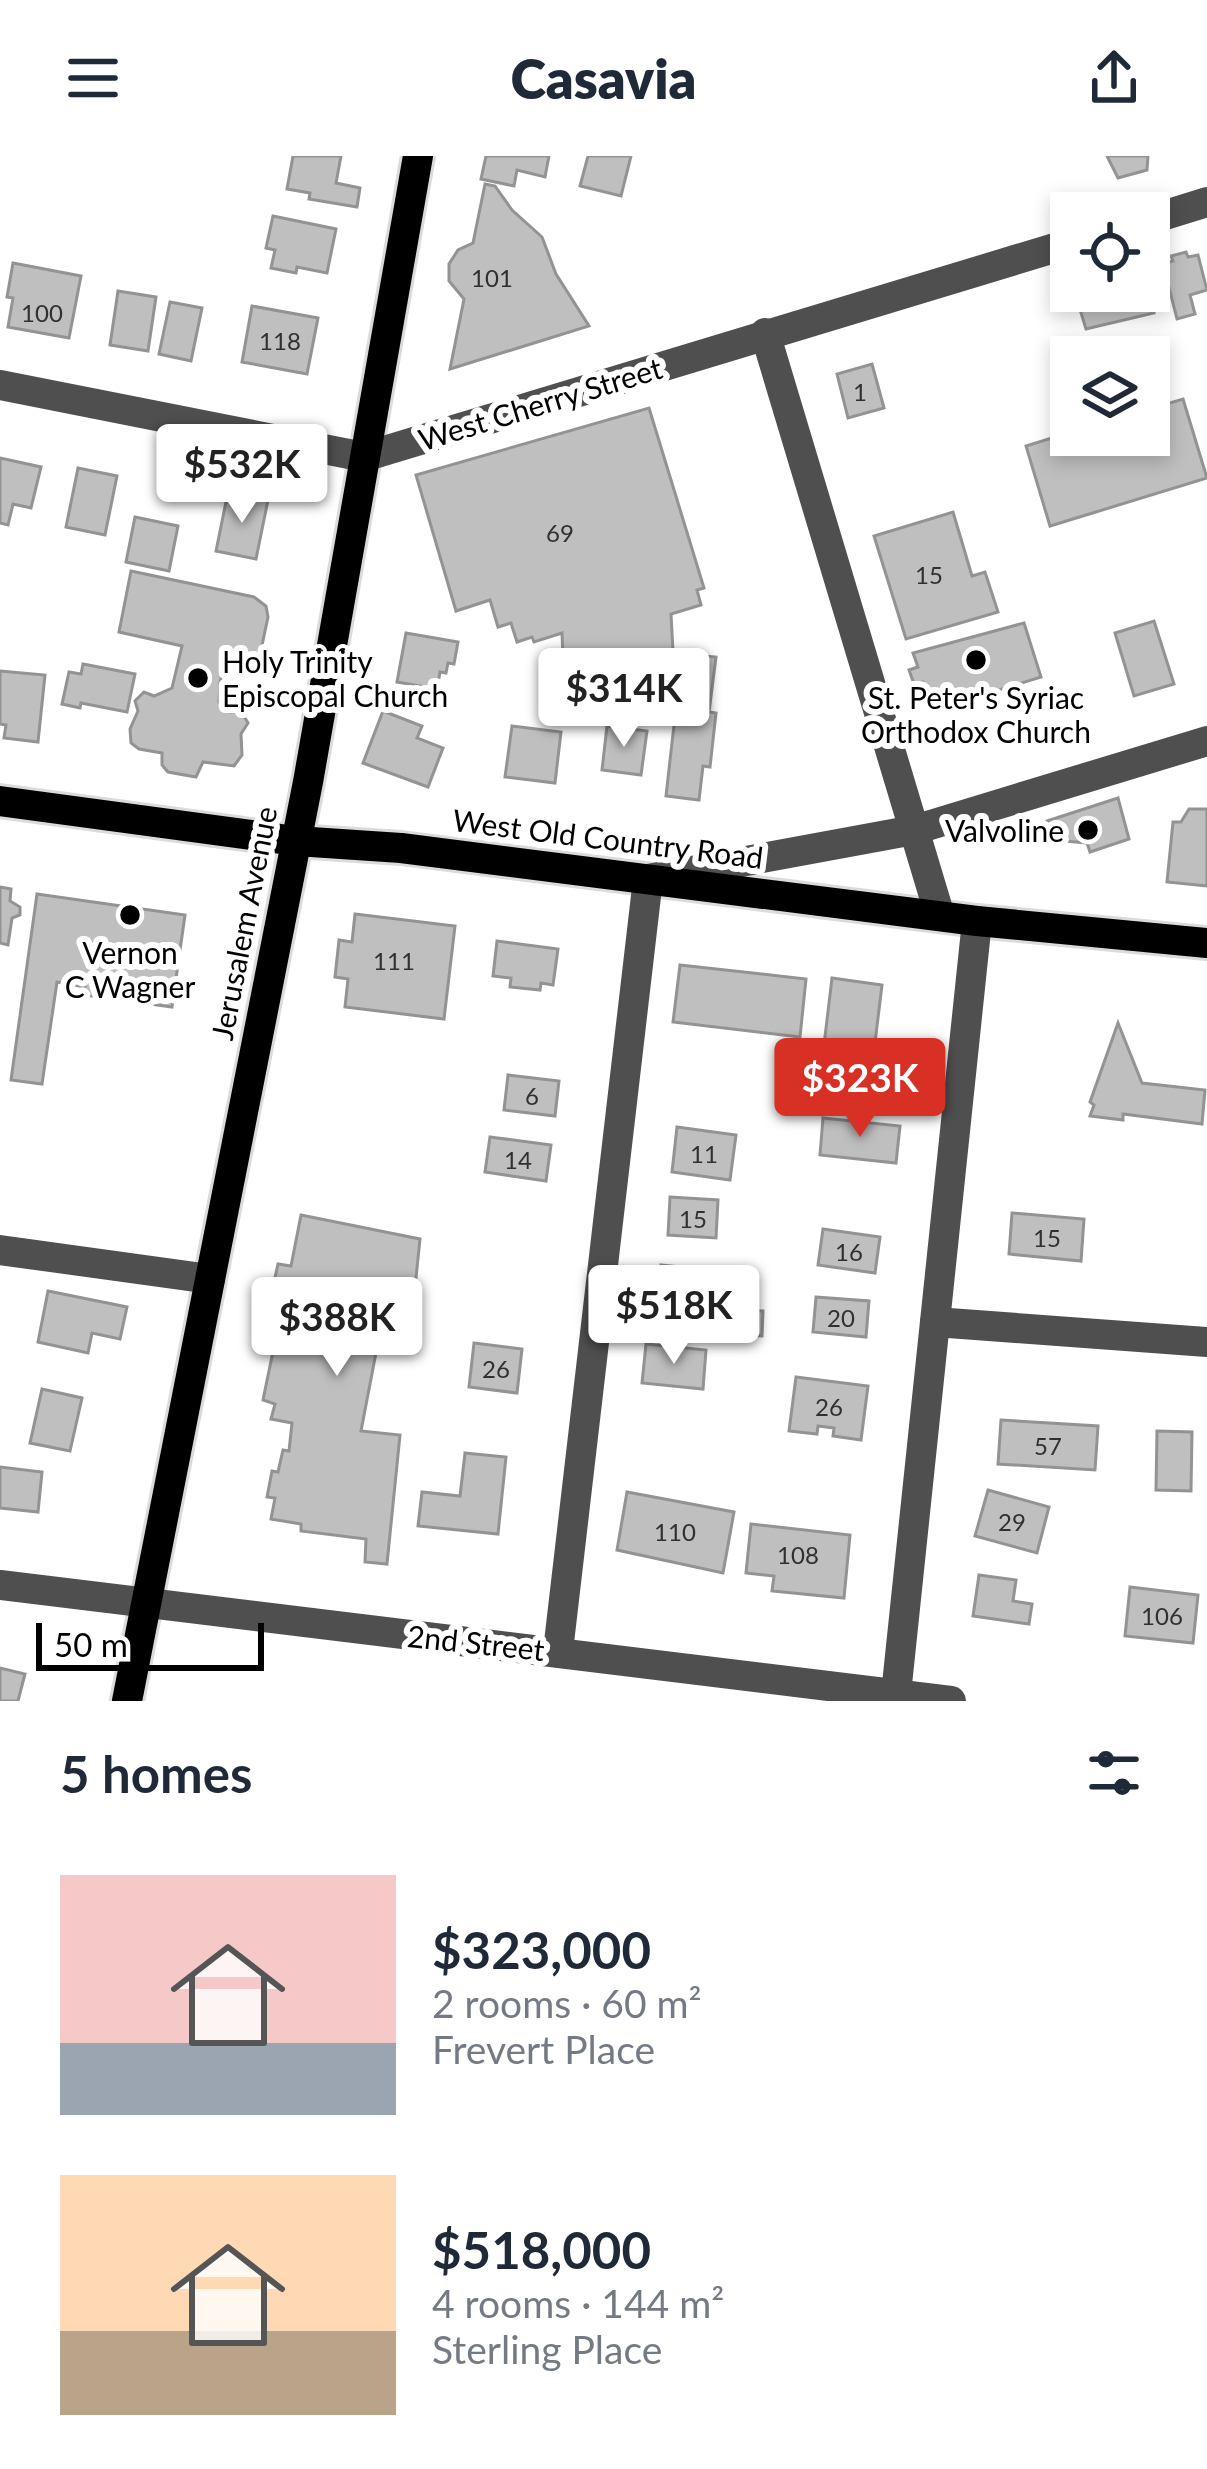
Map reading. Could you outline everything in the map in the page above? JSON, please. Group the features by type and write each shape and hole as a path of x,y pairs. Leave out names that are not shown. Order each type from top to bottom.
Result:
{"main road":[{"name":"Jerusalem Avenue","path":"127,1701 296,841 418,156"},
{"name":"West Old Country Road","path":"0,801 296,841 401,848 977,921 1207,943"}],"street":[{"path":"1170,213 1207,202"},
{"name":"West Cherry Street","path":"0,385 364,457 1050,249"},
{"path":"765,333 940,916"},
{"path":"558,1651 648,879 914,830 1207,741"},
{"path":"896,1694 977,921"},
{"path":"0,1250 210,1279"},
{"path":"934,1322 1207,1342"},
{"name":"2nd Street","path":"0,1585 951,1701"}],"building":[{"path":"293,156 341,156 336,183 360,188 357,207 309,199 310,193 287,189"},
{"path":"486,156 549,156 545,177 517,170 514,186 481,179"},
{"path":"588,156 631,156 621,196 580,186"},
{"path":"1107,156 1148,156 1147,170 1118,178"},
{"path":"485,184 495,186 512,210 542,237 556,274 589,326 450,369 464,299 449,281 449,264 458,250 473,243"},
{"path":"273,216 336,229 327,273 271,268 275,250 266,248"},
{"path":"1198,255 1207,290 1190,295 1195,314 1177,319 1170,292 1171,256"},
{"path":"13,263 81,276 69,338 8,327"},
{"path":"118,291 156,297 148,351 110,345"},
{"path":"170,302 202,308 191,361 159,354"},
{"path":"252,306 318,318 307,374 242,362"},
{"path":"1081,312 1154,313 1086,329"},
{"path":"872,364 884,408 848,418 837,374"},
{"path":"1183,399 1207,478 1050,526 1026,446 1050,439 1050,456 1170,456 1170,403"},
{"path":"649,408 704,588 697,590 701,605 671,614 673,651 563,658 562,633 517,642 511,623 498,627 490,600 456,611 416,475"},
{"path":"0,458 41,467 31,508 13,504 8,525 0,523"},
{"path":"78,468 117,476 105,535 66,527"},
{"path":"228,492 268,500 256,559 216,551"},
{"path":"953,512 972,576 985,572 998,612 906,639 874,536"},
{"path":"135,517 178,526 169,571 126,562"},
{"name":"Holy Trinity Episcopal Church","path":"131,571 254,597 266,606 261,650 251,660 226,656 220,683 219,702 230,712 241,711 248,723 241,734 242,755 234,766 203,762 196,777 168,772 162,765 162,753 131,743 130,729 138,711 135,701 144,692 154,696 172,688 182,646 119,632"},
{"path":"1154,621 1174,684 1134,696 1115,633"},
{"name":"St. Peter's Syriac Orthodox Church","path":"1024,623 1041,677 932,711 923,682 914,684 909,670 918,667 913,653"},
{"path":"406,633 458,642 454,664 448,663 446,673 440,672 437,689 397,682"},
{"path":"682,654 716,657 709,712 716,713 710,767 703,766 699,800 666,796"},
{"path":"83,664 135,674 127,712 62,704 69,672 81,674"},
{"path":"0,671 45,675 38,742 4,738"},
{"path":"383,711 422,726 417,738 443,748 428,787 363,763"},
{"path":"512,726 561,732 555,783 505,777"},
{"path":"607,726 647,731 641,775 602,770"},
{"name":"Valvoline","path":"1118,798 1129,839 1090,852 1087,843 1053,840 1047,821"},
{"path":"1189,809 1207,809 1207,886 1167,882 1173,822 1181,822"},
{"path":"0,887 11,889 10,901 20,907 20,915 12,918 8,945 0,943"},
{"path":"37,894 185,915 172,1007 84,995 85,987 57,982 42,1084 11,1080"},
{"path":"355,914 455,926 444,1019 345,1007 348,979 335,977 339,940 352,942"},
{"path":"497,941 558,949 553,985 541,983 540,990 510,987 511,978 493,976"},
{"path":"680,965 806,979 800,1037 673,1022"},
{"path":"832,978 882,985 874,1051 824,1045"},
{"path":"1118,1023 1142,1083 1205,1090 1202,1124 1123,1114 1123,1120 1090,1116 1094,1105 1090,1102"},
{"path":"508,1075 559,1081 555,1116 504,1110"},
{"path":"823,1118 900,1126 896,1163 820,1155"},
{"path":"677,1127 736,1135 730,1180 672,1172"},
{"path":"490,1137 551,1145 546,1181 485,1172"},
{"path":"670,1197 718,1200 716,1238 668,1235"},
{"path":"1012,1213 1084,1219 1081,1261 1009,1254"},
{"path":"301,1215 420,1239 412,1317 384,1311 361,1431 400,1435 387,1564 365,1562 366,1539 301,1531 301,1524 271,1519 275,1498 267,1497 272,1471 278,1472 283,1450 289,1451 292,1423 271,1419 275,1404 263,1400 285,1293 272,1291 278,1264 291,1266"},
{"path":"823,1229 880,1237 875,1273 818,1265"},
{"path":"661,1265 701,1269 696,1318 657,1314"},
{"path":"48,1291 127,1307 120,1339 92,1333 88,1353 38,1342"},
{"path":"816,1297 869,1301 866,1337 813,1332"},
{"path":"734,1310 763,1311 762,1336 733,1335"},
{"path":"474,1343 522,1349 517,1393 469,1387"},
{"path":"646,1344 706,1350 703,1389 642,1383"},
{"path":"796,1377 868,1386 861,1440 833,1436 834,1428 818,1426 817,1434 789,1431"},
{"path":"42,1389 82,1398 70,1451 30,1443"},
{"path":"1001,1420 1098,1426 1095,1470 998,1464"},
{"path":"1157,1431 1192,1432 1191,1491 1156,1490"},
{"path":"465,1453 506,1457 498,1534 418,1526 422,1492 460,1496"},
{"path":"0,1467 42,1472 38,1512 0,1508"},
{"path":"988,1490 1049,1507 1037,1553 975,1536"},
{"path":"627,1492 734,1512 723,1573 617,1550"},
{"path":"751,1524 850,1535 844,1598 772,1591 774,1576 746,1573"},
{"path":"979,1575 1016,1580 1013,1601 1032,1604 1029,1624 973,1616"},
{"path":"1130,1587 1198,1595 1193,1643 1125,1636"},
{"path":"0,1668 25,1674 18,1701 0,1701"}],"place":[{"name":"St. Peter's Syriac Orthodox Church","path":"976,660"},
{"name":"Holy Trinity Episcopal Church","path":"198,678"},
{"name":"Valvoline","path":"1088,830"},
{"name":"Vernon C Wagner","path":"130,915"}]}
